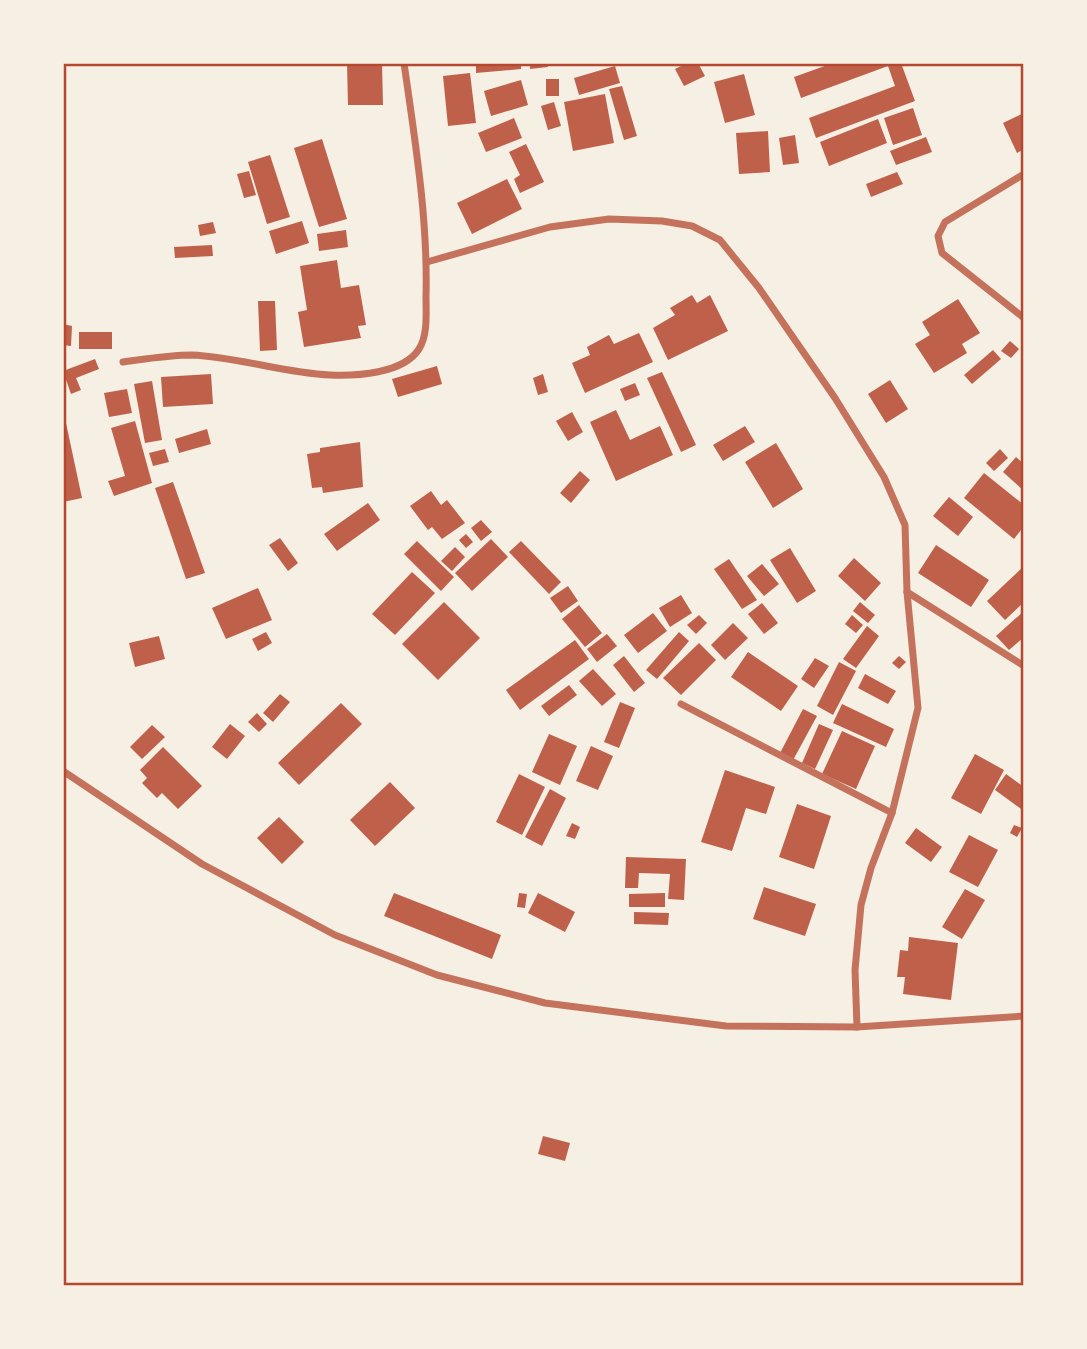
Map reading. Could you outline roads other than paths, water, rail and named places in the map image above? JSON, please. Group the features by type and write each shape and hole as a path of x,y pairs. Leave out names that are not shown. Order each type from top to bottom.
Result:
{"street":[{"path":"123,362 191,355 329,375 361,374 406,362 418,349 424,336 427,262 421,183 404,63"},
{"path":"1024,174 946,222 938,236 942,253 1024,318"},
{"path":"427,262 550,228 609,219 662,221 692,226 720,240 758,288 835,398 884,477 905,525 907,592 918,708 892,813 861,905 855,970 857,1027"},
{"path":"907,592 1024,666"},
{"path":"681,704 892,813"},
{"path":"63,771 202,863 335,935 437,975 545,1003 726,1026 857,1027 1024,1016"}]}
